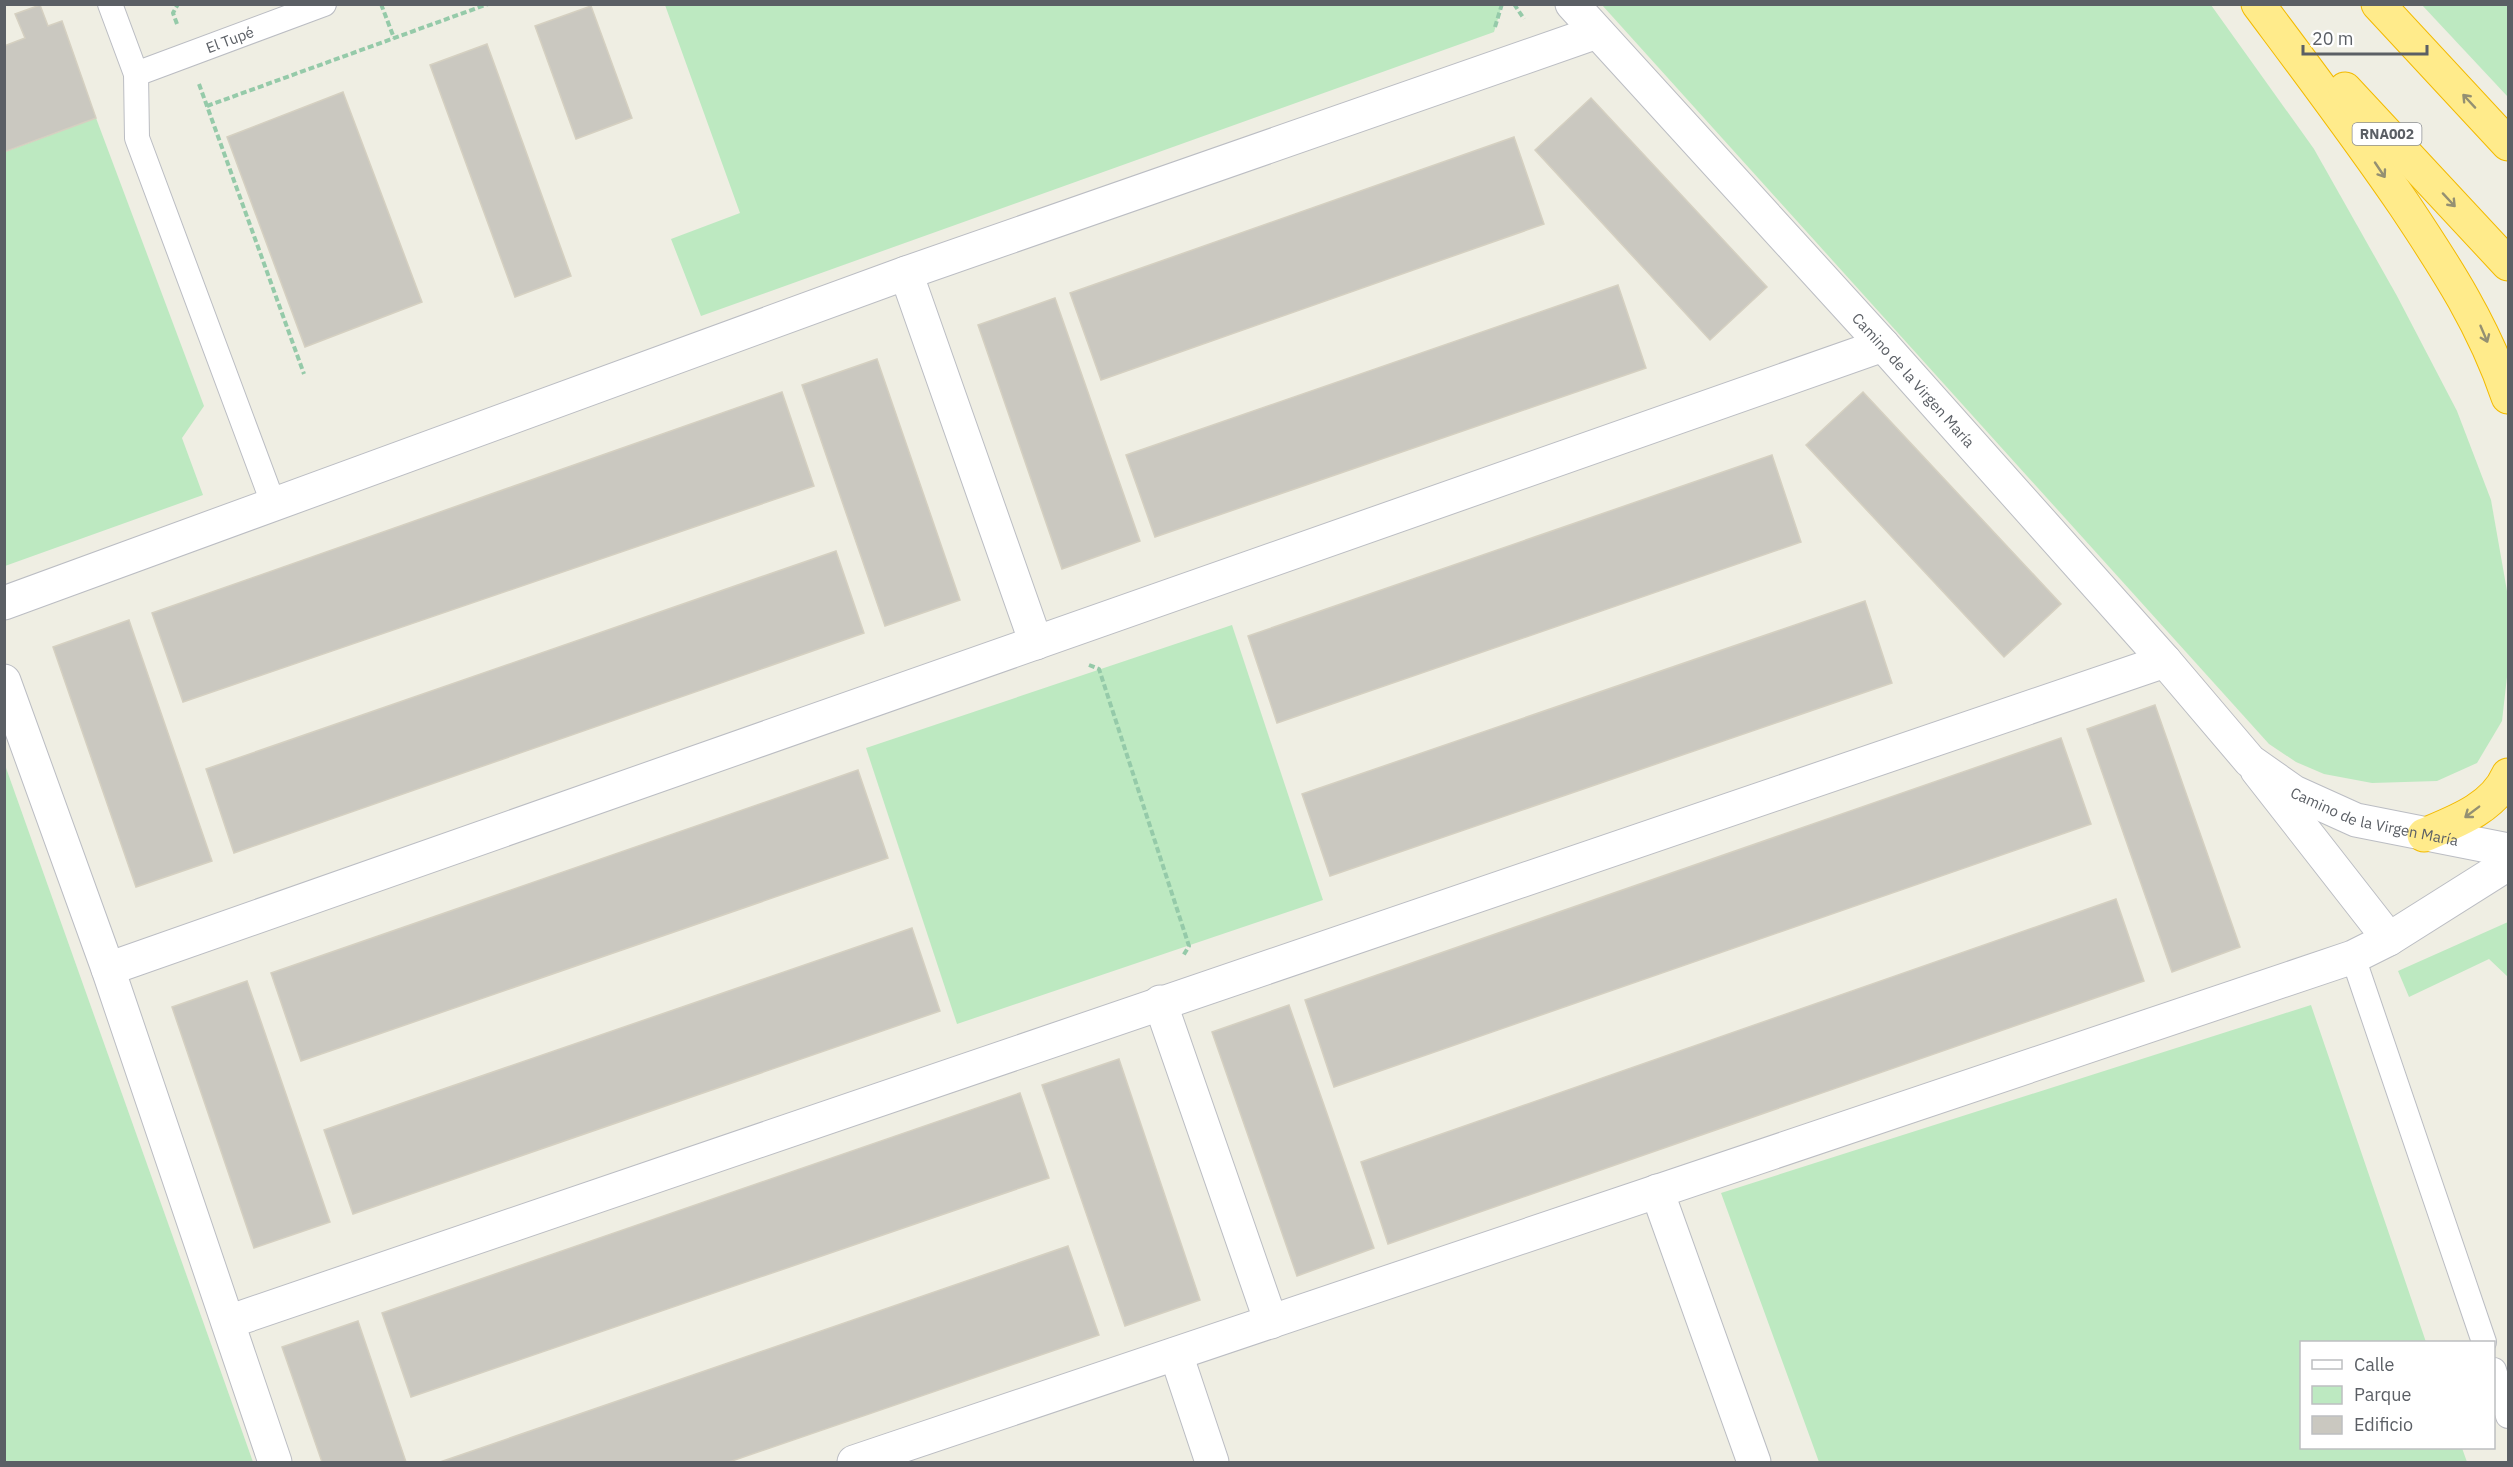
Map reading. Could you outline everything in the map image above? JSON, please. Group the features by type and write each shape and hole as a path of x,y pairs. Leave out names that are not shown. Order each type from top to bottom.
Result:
{"highway":[{"path":"2258,4 2356,134 2439,256 2482,329 2508,397"},
{"name":"RNA002","path":"2266,4 2508,264"},
{"path":"2378,4 2508,144"},
{"path":"2424,835 2468,817 2505,784 2508,775"}],"street":[{"name":"Camino de la Virgen María","path":"1572,4 1883,345 2165,661 2250,761 2389,939"},
{"path":"4,603 906,273 1597,32"},
{"path":"906,273 1036,643"},
{"path":"108,969 1883,345"},
{"path":"228,1322 1160,1002 2165,661"},
{"path":"4,681 108,969 275,1462"},
{"name":"Camino de la Virgen María","path":"2250,761 2294,792 2356,820 2508,850"},
{"path":"854,1462 2354,957 2389,939 2508,864"},
{"path":"1160,1002 1271,1322"},
{"path":"1657,1191 1754,1462"},
{"path":"1176,1354 1212,1462"}],"lane":[{"path":"110,4 136,74 137,138 273,503"},
{"name":"El Tupé","path":"136,74 324,4"},
{"path":"2354,957 2484,1341"},
{"path":"2495,1376 2508,1416"}],"path":[{"path":"178,4 173,13 304,374"},
{"path":"381,4 394,38"},
{"path":"207,106 488,4"},
{"path":"1036,643 1100,669 1189,946 1160,1002"}],"green space":[{"path":"665,4 1502,5 1494,32 701,316 671,239 740,213"},
{"path":"1602,5 2211,5 2314,149 2397,296 2457,411 2491,500 2507,591 2508,668 2502,721 2477,763 2437,781 2372,783 2324,774 2296,762 2269,744"},
{"path":"2422,5 2508,5 2508,97"},
{"path":"96,118 204,406 182,438 203,495 5,566 5,152"},
{"path":"1232,625 1323,900 957,1024 866,748"},
{"path":"5,765 253,1462 5,1462"},
{"path":"2508,922 2508,977 2489,959 2409,997 2398,971"},
{"path":"2311,1005 2426,1341 2300,1341 2300,1449 2462,1449 2467,1462 1819,1462 1721,1193"}],"building":[{"path":"40,5 48,26 62,21 96,118 4,152 4,46 25,38 15,14"},
{"path":"591,6 632,118 576,139 535,26"},
{"path":"487,44 571,276 515,297 430,65"},
{"path":"343,92 422,302 305,347 227,137"},
{"path":"1591,98 1767,287 1710,340 1535,150"},
{"path":"1514,137 1544,224 1101,380 1070,293"},
{"path":"1618,285 1646,368 1155,537 1126,455"},
{"path":"1055,298 1140,541 1062,569 978,325"},
{"path":"877,359 960,600 885,626 802,385"},
{"path":"782,392 814,486 183,702 152,613"},
{"path":"1863,392 2061,604 2004,657 1806,445"},
{"path":"1772,455 1801,542 1277,723 1248,636"},
{"path":"836,551 864,633 234,853 206,769"},
{"path":"1865,601 1892,683 1330,876 1302,794"},
{"path":"129,620 212,861 136,887 53,647"},
{"path":"2155,705 2240,947 2172,972 2087,729"},
{"path":"2061,738 2091,824 1334,1087 1305,1000"},
{"path":"858,770 888,858 301,1061 271,973"},
{"path":"2116,899 2144,981 1388,1244 1361,1162"},
{"path":"912,928 940,1011 353,1214 324,1130"},
{"path":"247,981 330,1222 254,1248 172,1007"},
{"path":"1289,1005 1374,1248 1297,1276 1212,1032"},
{"path":"1119,1059 1200,1300 1125,1326 1042,1085"},
{"path":"1020,1093 1049,1178 411,1397 382,1313"},
{"path":"1068,1246 1099,1335 729,1462 440,1462"},
{"path":"358,1321 406,1462 322,1462 282,1347"}]}
